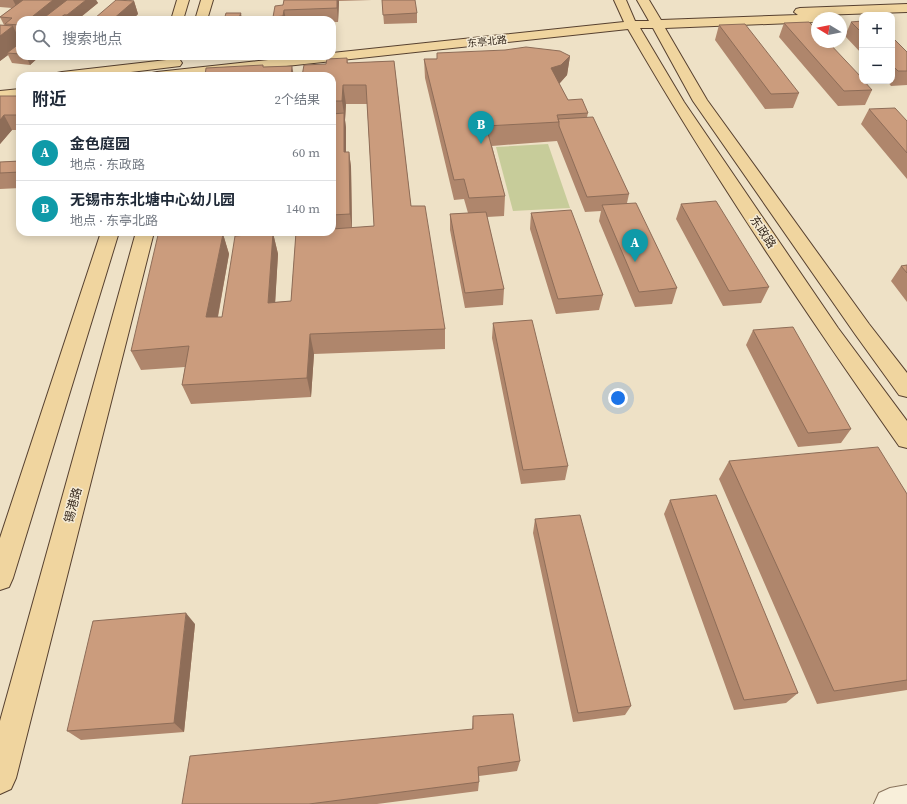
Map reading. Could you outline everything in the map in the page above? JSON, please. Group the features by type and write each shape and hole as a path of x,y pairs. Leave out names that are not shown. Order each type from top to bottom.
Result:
{"main road":[{"path":"178,16 183,0"},
{"path":"203,16 207,0"},
{"name":"东政路","path":"620,0 677,102 831,333 907,439"},
{"name":"东政路","path":"643,0 700,101 862,329 907,389"},
{"name":"东亭北路","path":"336,48 631,22 907,8"},
{"path":"895,15 907,15"},
{"path":"847,17 859,16"},
{"name":"东亭北路","path":"655,21 811,18"},
{"name":"东亭北路","path":"336,54 631,22"},
{"name":"东亭北路","path":"187,70 231,60"},
{"name":"东亭北路","path":"127,72 187,70 280,60"},
{"path":"0,83 16,81"},
{"path":"0,95 16,93"},
{"path":"0,578 109,236"},
{"name":"锡港路","path":"0,778 144,236"}],"street":[{"path":"890,804 907,802"}],"green space":[{"path":"548,144 570,208 513,211 496,147"}],"building":[{"path":"23,0 53,0 33,16 16,16 16,25 5,24 12,18 0,17"},
{"path":"67,0 86,0 67,15 46,16"},
{"path":"116,0 134,1 117,16 97,16"},
{"path":"284,0 337,0 337,8 284,10 283,16 273,16 275,6 283,5"},
{"path":"382,0 415,0 417,13 383,15"},
{"path":"226,13 241,13 240,16 225,16"},
{"path":"859,21 859,30 851,22"},
{"path":"809,22 811,24 811,48 834,48 859,75 859,84 867,84 872,90 844,91 784,23"},
{"path":"745,24 799,93 771,94 719,25"},
{"path":"0,25 13,26 0,36"},
{"path":"895,40 907,52 907,71 898,71 895,68"},
{"path":"16,46 16,54 7,53"},
{"path":"526,47 560,51 570,56 561,65 551,68 568,100 582,99 588,113 557,115 559,122 486,126 505,196 469,198 464,179 454,180 424,59 437,59 437,53 505,50"},
{"path":"347,58 347,63 394,61 411,206 425,206 445,329 310,334 307,378 182,385 189,346 131,351 158,236 223,236 206,317 222,317 235,236 273,236 268,303 291,301 296,236 336,236 336,229 374,226 366,85 343,85 342,101 336,101 336,72 303,72 304,65 326,64 327,60 336,60 336,59"},
{"path":"263,65 263,67 292,66 291,72 206,72 206,68"},
{"path":"0,96 16,96 16,115 4,115 0,120"},
{"path":"895,108 907,121 907,153 869,109"},
{"path":"344,113 344,152 349,152 350,214 336,215 336,114"},
{"path":"593,117 629,194 587,197 559,126 558,119"},
{"path":"16,161 16,172 0,173 0,162"},
{"path":"716,201 769,287 729,291 681,204"},
{"path":"636,203 677,288 639,292 602,205"},
{"path":"571,210 603,295 558,299 531,213"},
{"path":"486,212 504,289 465,293 450,214"},
{"path":"907,265 907,273 901,266"},
{"path":"532,320 568,466 523,470 493,323"},
{"path":"793,327 851,429 808,433 753,330"},
{"path":"878,447 907,494 907,680 834,691 729,461"},
{"path":"716,495 798,693 744,700 670,500"},
{"path":"580,515 631,706 578,713 535,519"},
{"path":"186,613 174,723 67,731 93,621"},
{"path":"513,714 520,761 478,767 479,782 309,804 182,804 190,756 473,729 473,716"}],"place":[{"name":"无锡市东北塘中心幼儿园","path":"481,144"},
{"name":"金色庭园","path":"635,262"}]}
